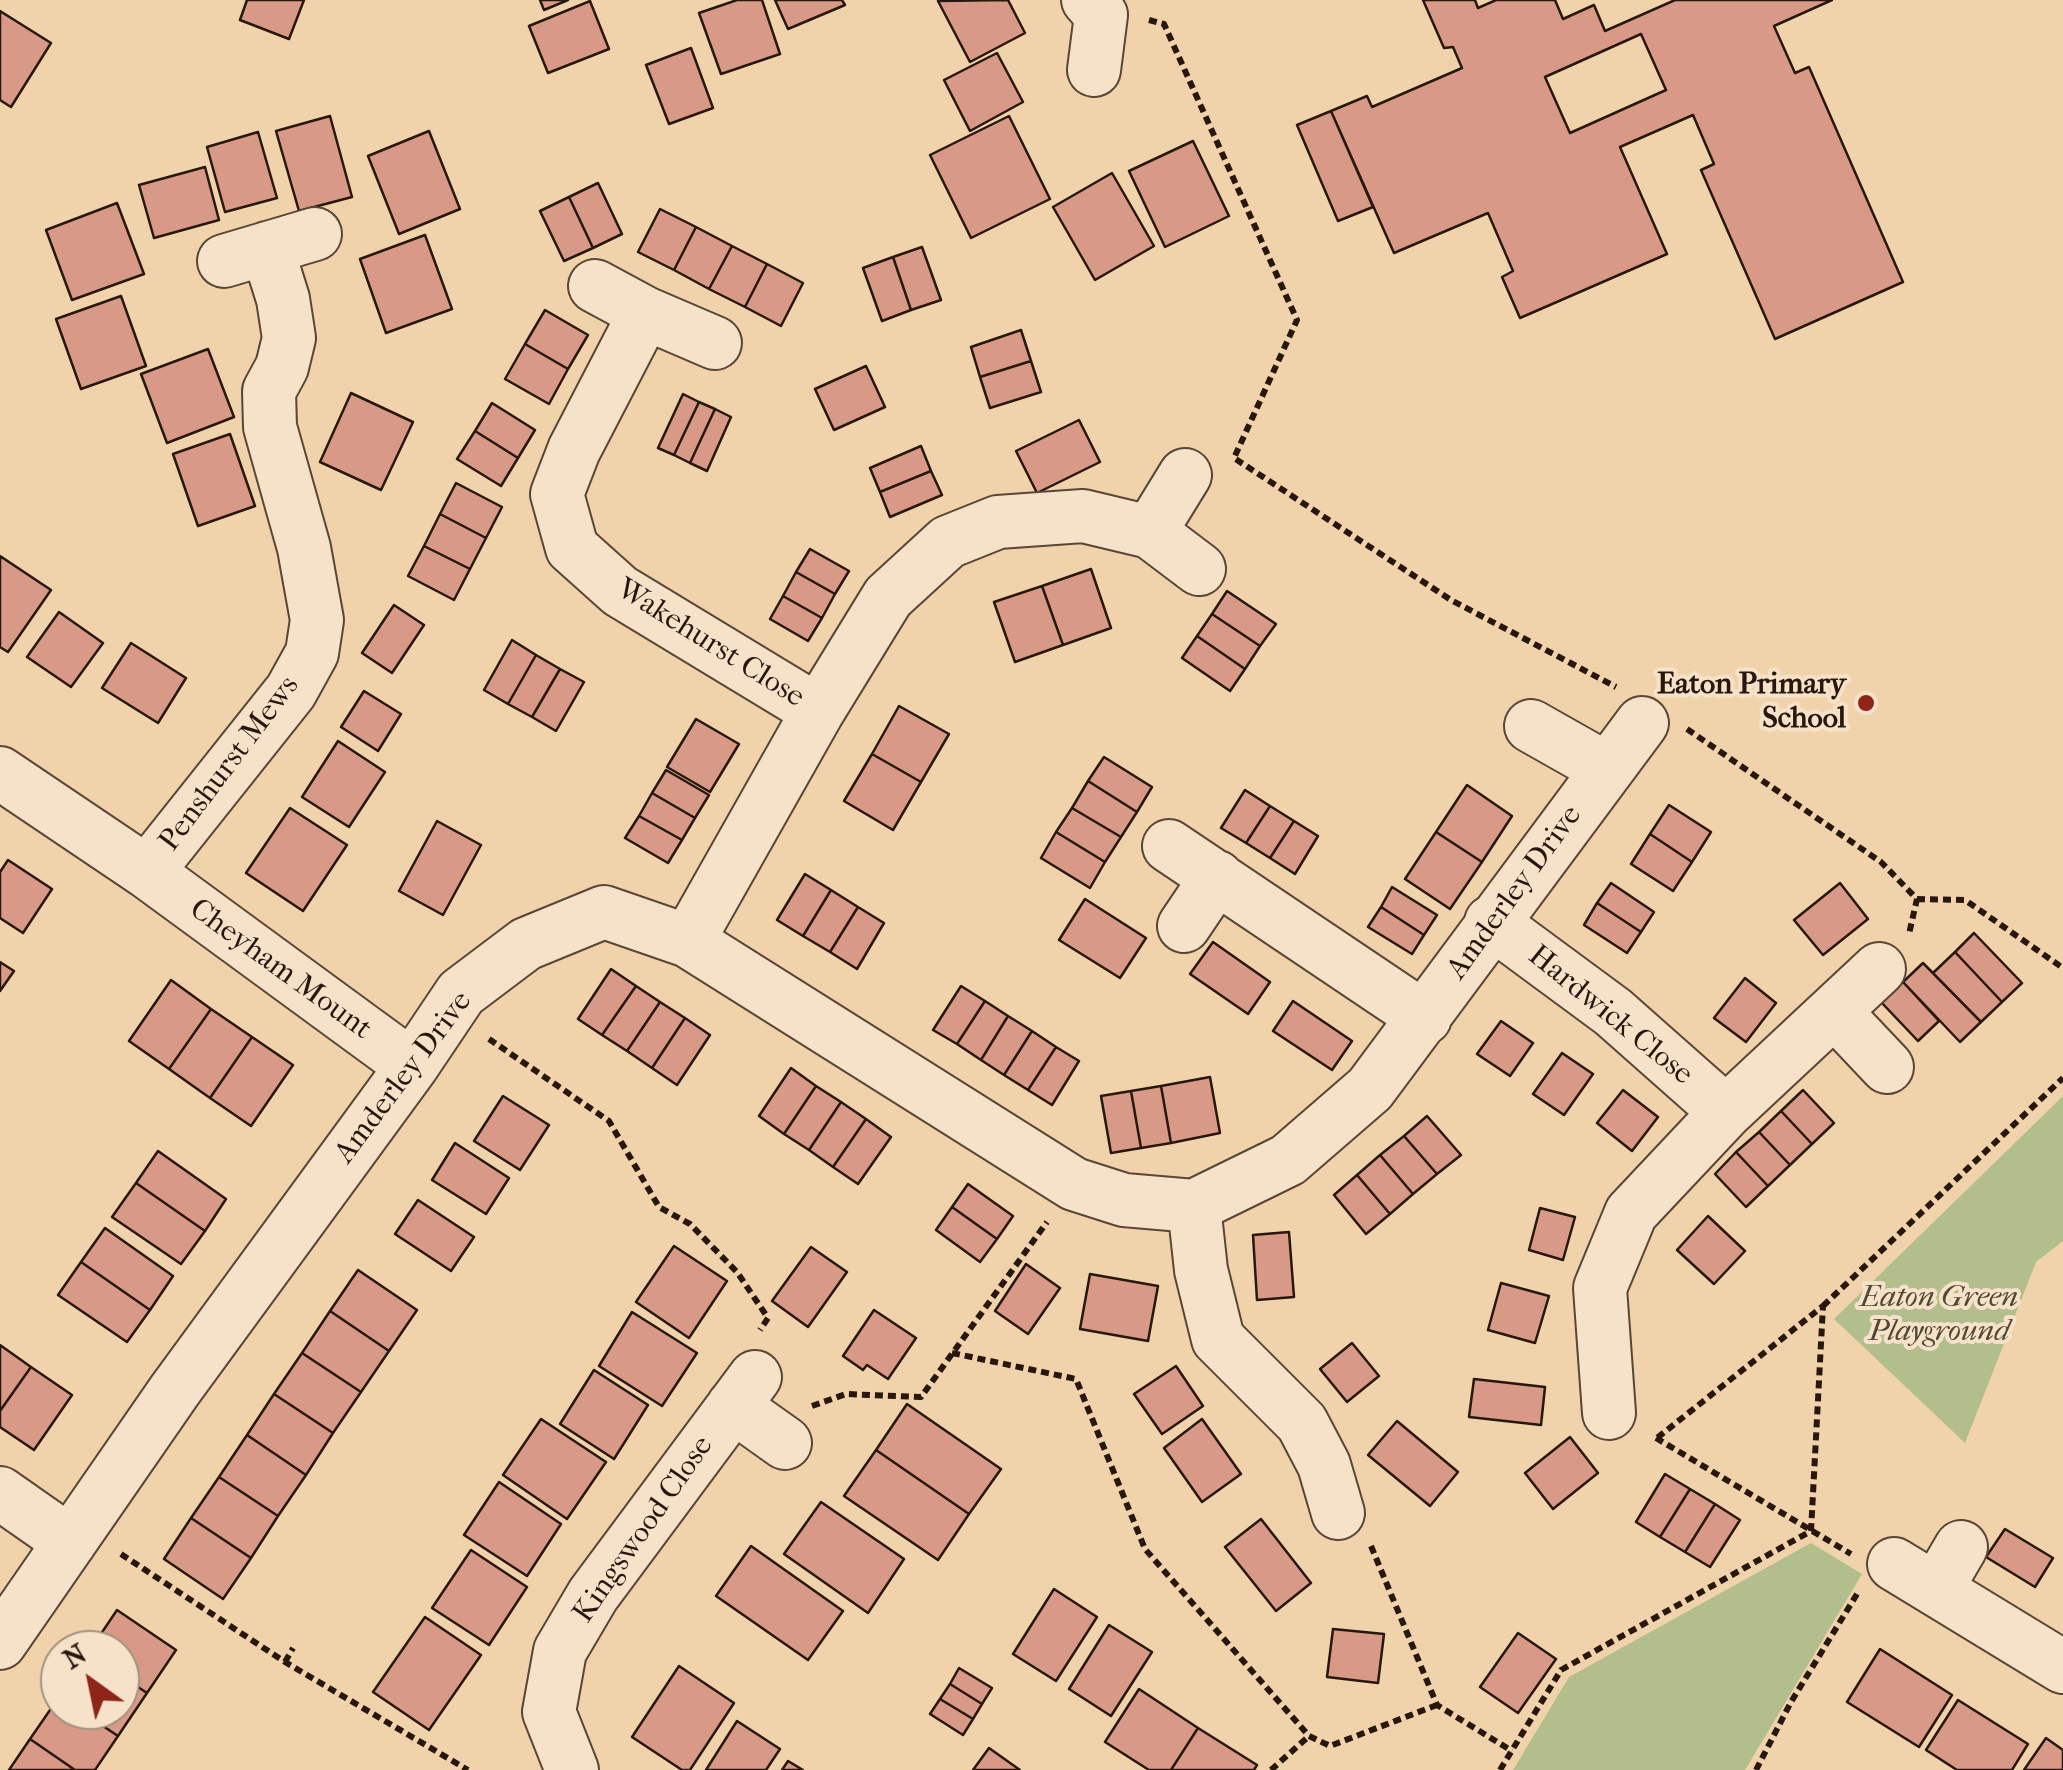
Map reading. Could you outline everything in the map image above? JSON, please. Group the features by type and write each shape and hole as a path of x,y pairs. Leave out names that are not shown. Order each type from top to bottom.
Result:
{"street":[{"path":"1094,70 1106,10"},
{"name":"Penshurst Mews","path":"147,872 291,691 312,653 317,620 270,426 269,390 282,367 288,338 283,299 269,248"},
{"path":"595,286 715,343"},
{"name":"Wakehurst Close","path":"645,313 574,450 557,494 572,548 620,591 818,711"},
{"path":"1150,532 1185,475"},
{"name":"Wakehurst Close","path":"688,941 818,711 888,597 948,542 998,522 1082,516 1150,532 1199,569"},
{"name":"Amderley Drive","path":"0,1643 175,1390 461,993 526,944 604,912 688,941 1074,1184 1124,1200 1194,1206 1288,1160 1370,1089 1608,769 1645,710"},
{"path":"1531,726 1608,769"},
{"name":"Cheyham Mount","path":"0,773 147,872 412,1066"},
{"path":"1169,846 1424,1018"},
{"path":"1184,926 1217,877"},
{"name":"Hardwick Close","path":"1492,922 1614,1012 1726,1112"},
{"path":"1609,1412 1600,1288 1631,1213 1726,1112 1880,969"},
{"path":"1836,1012 1887,1067"},
{"path":"1194,1206 1200,1270 1218,1339 1302,1423 1324,1466 1338,1513"},
{"name":"Kingswood Close","path":"572,1770 550,1712 560,1652 592,1595 744,1392 785,1443"},
{"path":"0,1493 75,1535"},
{"path":"1917,1567 2063,1668"}],"path":[{"path":"1106,10 1164,24 1297,320 1234,458 1451,600 1645,710 1880,862 1917,899 1965,900 2063,968"},
{"path":"1880,969 1910,934 1917,899"},
{"path":"449,1012 609,1121 660,1207 690,1224 736,1272 768,1318 740,1358 744,1392 810,1407 846,1394 921,1397 1074,1184"},
{"path":"1657,1438 1824,1306 2063,1078"},
{"path":"1811,1531 1824,1306"},
{"path":"952,1353 1076,1379 1145,1549 1309,1736 1330,1746 1437,1704"},
{"path":"1609,1412 1811,1531 1917,1567 1791,1702 1756,1770"},
{"path":"1338,1513 1370,1546 1437,1704 1512,1751"},
{"path":"1500,1770 1561,1670 1811,1531"},
{"path":"75,1535 468,1770"},
{"path":"284,1662 293,1648"},
{"path":"1271,1770 1309,1736"}],"green space":[{"name":"Eaton Green Playground","path":"2063,1096 2063,1241 2036,1262 1965,1443 1834,1319"},
{"path":"1811,1543 1862,1574 1745,1770 1513,1770 1569,1677"}],"building":[{"path":"247,0 304,0 289,39 240,20"},
{"path":"540,0 568,0 544,10"},
{"path":"737,0 762,0 780,54 721,74 699,13"},
{"path":"775,0 842,0 845,5 788,29"},
{"path":"1008,0 1025,33 970,62 938,1"},
{"path":"1423,0 1475,0 1478,8 1496,0 1555,0 1563,19 1594,5 1605,31 1675,0 1832,0 1774,26 1795,73 1809,67 1903,282 1775,339 1701,170 1714,164 1693,115 1620,147 1667,254 1520,318 1502,277 1513,271 1488,213 1394,253 1331,111 1367,96 1372,107 1462,68 1453,47 1444,48","holes":["1641,34 1666,90 1570,133 1545,77"]},
{"path":"590,1 609,49 548,73 529,26"},
{"path":"0,11 51,43 11,107 0,100"},
{"path":"691,48 713,108 669,124 646,65"},
{"path":"997,53 1023,102 970,131 944,80"},
{"path":"1331,111 1373,207 1338,221 1297,125"},
{"path":"330,116 352,197 299,211 276,131"},
{"path":"1009,116 1050,199 971,238 930,155"},
{"path":"429,131 460,209 399,234 368,156"},
{"path":"258,132 277,198 225,212 207,147"},
{"path":"1193,141 1229,216 1165,247 1129,171"},
{"path":"205,167 219,220 154,238 139,185"},
{"path":"1112,173 1154,246 1095,280 1053,207"},
{"path":"598,183 622,234 593,248 569,197"},
{"path":"569,197 593,248 564,261 540,211"},
{"path":"117,203 144,274 72,300 46,230"},
{"path":"660,209 696,227 674,270 638,252"},
{"path":"696,227 732,246 709,289 674,270"},
{"path":"425,235 452,309 386,333 360,259"},
{"path":"732,246 767,264 745,307 709,289"},
{"path":"922,247 941,300 911,310 893,257"},
{"path":"893,257 911,310 882,321 863,268"},
{"path":"767,264 803,283 781,326 745,307"},
{"path":"121,296 146,366 81,389 56,319"},
{"path":"545,310 588,335 568,369 525,344"},
{"path":"1021,330 1031,361 980,377 971,347"},
{"path":"525,344 568,369 549,404 505,379"},
{"path":"208,349 234,417 167,443 141,374"},
{"path":"1031,361 1041,392 990,408 980,377"},
{"path":"866,366 885,407 834,430 815,389"},
{"path":"351,393 413,422 381,490 320,462"},
{"path":"683,394 699,402 674,455 658,448"},
{"path":"699,402 715,409 690,463 674,455"},
{"path":"492,403 535,430 518,458 475,431"},
{"path":"715,409 731,417 707,471 690,463"},
{"path":"1079,420 1100,462 1037,493 1016,451"},
{"path":"475,431 518,458 501,486 457,459"},
{"path":"230,434 255,506 198,526 173,454"},
{"path":"921,446 931,471 880,492 870,468"},
{"path":"931,471 942,495 890,517 880,492"},
{"path":"456,483 502,507 486,538 440,514"},
{"path":"440,514 486,538 470,569 424,546"},
{"path":"424,546 470,569 454,600 408,576"},
{"path":"810,549 849,571 835,594 796,572"},
{"path":"0,556 51,590 8,652 0,647"},
{"path":"1091,569 1111,628 1063,645 1042,586"},
{"path":"796,572 835,594 822,618 783,596"},
{"path":"1042,586 1063,645 1015,662 994,602"},
{"path":"1227,591 1276,624 1260,646 1212,614"},
{"path":"783,596 822,618 808,641 770,619"},
{"path":"394,605 424,625 392,673 362,653"},
{"path":"59,612 103,643 71,687 27,657"},
{"path":"1212,614 1260,646 1245,669 1197,636"},
{"path":"1197,636 1245,669 1230,691 1182,658"},
{"path":"512,640 536,655 508,704 484,690"},
{"path":"131,643 186,678 158,723 102,688"},
{"path":"536,655 560,669 532,717 508,704"},
{"path":"560,669 584,682 556,731 532,717"},
{"path":"364,691 401,714 378,751 341,727"},
{"path":"899,706 949,734 921,782 872,754"},
{"path":"696,719 739,744 710,792 667,767"},
{"path":"338,741 385,772 349,827 302,797"},
{"path":"872,754 921,782 893,830 844,801"},
{"path":"1104,757 1152,787 1137,812 1088,781"},
{"path":"666,770 709,795 695,818 652,793"},
{"path":"1088,781 1137,812 1121,837 1072,808"},
{"path":"1467,785 1512,816 1482,862 1436,832"},
{"path":"1245,790 1270,806 1246,843 1221,828"},
{"path":"652,793 695,818 682,840 639,816"},
{"path":"1669,805 1711,832 1692,862 1650,834"},
{"path":"1270,806 1294,821 1270,858 1246,843"},
{"path":"290,808 347,845 303,911 246,873"},
{"path":"1072,808 1121,837 1105,862 1056,832"},
{"path":"639,816 682,840 668,863 625,838"},
{"path":"437,821 481,845 443,915 399,891"},
{"path":"1294,821 1318,836 1295,874 1270,858"},
{"path":"1056,832 1105,862 1090,888 1041,858"},
{"path":"1436,832 1482,862 1450,909 1405,879"},
{"path":"1650,834 1692,862 1673,891 1631,864"},
{"path":"8,860 52,889 23,933 0,918 0,872"},
{"path":"805,874 831,890 803,936 777,920"},
{"path":"1611,883 1654,912 1641,932 1597,903"},
{"path":"1840,883 1868,919 1823,955 1794,920"},
{"path":"1392,887 1437,915 1424,935 1381,907"},
{"path":"831,890 858,907 830,952 803,936"},
{"path":"1085,899 1146,938 1120,978 1059,940"},
{"path":"1597,903 1641,932 1627,953 1584,925"},
{"path":"858,907 884,923 857,969 830,952"},
{"path":"1381,907 1424,935 1412,954 1368,927"},
{"path":"1974,933 2022,983 2002,1002 1955,952"},
{"path":"1213,942 1270,982 1248,1014 1190,974"},
{"path":"1955,952 2002,1002 1981,1022 1933,973"},
{"path":"0,962 14,971 0,991"},
{"path":"1923,963 1981,1022 1960,1042 1903,982"},
{"path":"611,969 636,986 602,1035 578,1019"},
{"path":"1745,978 1776,1003 1746,1042 1714,1018"},
{"path":"171,980 211,1009 169,1069 129,1041"},
{"path":"1903,982 1939,1021 1918,1041 1881,1002"},
{"path":"636,986 660,1002 627,1051 602,1035"},
{"path":"961,986 985,1001 957,1044 933,1030"},
{"path":"985,1001 1008,1016 981,1060 957,1044"},
{"path":"1293,1001 1352,1041 1332,1070 1273,1031"},
{"path":"660,1002 685,1018 652,1068 627,1051"},
{"path":"211,1009 252,1037 210,1098 169,1069"},
{"path":"1008,1016 1032,1031 1004,1075 981,1060"},
{"path":"685,1018 710,1035 677,1085 652,1068"},
{"path":"1501,1021 1533,1043 1510,1076 1477,1054"},
{"path":"1032,1031 1056,1047 1028,1090 1004,1075"},
{"path":"252,1037 293,1065 251,1126 210,1098"},
{"path":"1056,1047 1079,1061 1052,1105 1028,1090"},
{"path":"1562,1053 1593,1074 1564,1115 1533,1094"},
{"path":"791,1068 816,1086 784,1134 759,1116"},
{"path":"1210,1077 1220,1133 1171,1143 1161,1086"},
{"path":"816,1086 841,1102 809,1150 784,1134"},
{"path":"1161,1086 1171,1143 1141,1148 1131,1091"},
{"path":"1623,1090 1658,1117 1632,1151 1597,1123"},
{"path":"1803,1090 1834,1123 1812,1144 1781,1111"},
{"path":"1131,1091 1141,1148 1111,1153 1101,1096"},
{"path":"503,1096 549,1125 520,1170 474,1141"},
{"path":"841,1102 866,1119 833,1167 809,1150"},
{"path":"1781,1111 1812,1144 1790,1165 1759,1132"},
{"path":"1427,1116 1461,1155 1437,1174 1404,1136"},
{"path":"866,1119 891,1137 858,1184 833,1167"},
{"path":"1759,1132 1790,1165 1768,1186 1736,1152"},
{"path":"1404,1136 1437,1174 1413,1194 1380,1155"},
{"path":"455,1143 509,1178 486,1214 432,1180"},
{"path":"158,1151 226,1199 205,1231 136,1183"},
{"path":"1736,1152 1768,1186 1746,1207 1715,1174"},
{"path":"1380,1155 1413,1194 1390,1214 1357,1175"},
{"path":"1357,1175 1390,1214 1366,1234 1334,1195"},
{"path":"136,1183 205,1231 181,1264 112,1217"},
{"path":"968,1184 1013,1216 997,1239 952,1207"},
{"path":"418,1200 474,1237 451,1271 395,1234"},
{"path":"952,1207 997,1239 980,1262 936,1230"},
{"path":"1540,1208 1575,1217 1563,1260 1529,1250"},
{"path":"1708,1216 1745,1251 1714,1284 1677,1250"},
{"path":"105,1228 173,1276 150,1310 81,1262"},
{"path":"1289,1232 1294,1297 1257,1300 1253,1235"},
{"path":"674,1246 727,1281 689,1338 636,1302"},
{"path":"811,1247 847,1272 808,1327 772,1301"},
{"path":"81,1262 150,1310 127,1342 58,1295"},
{"path":"1026,1264 1060,1288 1028,1334 995,1311"},
{"path":"358,1270 417,1310 389,1351 330,1311"},
{"path":"1090,1274 1158,1286 1148,1341 1080,1329"},
{"path":"1501,1283 1549,1296 1535,1343 1488,1330"},
{"path":"874,1310 916,1338 888,1379 867,1365 863,1370 843,1356"},
{"path":"330,1311 389,1351 361,1392 302,1353"},
{"path":"632,1312 697,1353 662,1406 599,1366"},
{"path":"1352,1343 1379,1376 1347,1402 1320,1369"},
{"path":"0,1345 31,1367 0,1411"},
{"path":"302,1353 361,1392 333,1433 274,1394"},
{"path":"1176,1366 1203,1406 1162,1434 1134,1394"},
{"path":"31,1367 72,1395 34,1450 0,1427 0,1411"},
{"path":"594,1370 648,1405 614,1459 560,1424"},
{"path":"1474,1379 1545,1387 1541,1425 1469,1417"},
{"path":"274,1394 333,1433 306,1475 247,1435"},
{"path":"907,1404 1001,1469 969,1514 876,1450"},
{"path":"541,1419 606,1462 567,1519 503,1475"},
{"path":"1202,1419 1241,1474 1202,1502 1164,1448"},
{"path":"1397,1421 1458,1472 1430,1506 1368,1455"},
{"path":"247,1435 306,1475 278,1516 219,1477"},
{"path":"1570,1437 1598,1473 1553,1509 1525,1473"},
{"path":"876,1450 969,1514 938,1560 844,1496"},
{"path":"1665,1474 1690,1489 1660,1537 1636,1522"},
{"path":"219,1477 278,1516 251,1558 191,1518"},
{"path":"499,1482 561,1524 527,1576 464,1535"},
{"path":"1690,1489 1715,1504 1685,1552 1660,1537"},
{"path":"821,1502 904,1559 868,1613 784,1554"},
{"path":"1715,1504 1740,1520 1710,1567 1685,1552"},
{"path":"191,1518 251,1558 223,1599 164,1559"},
{"path":"1261,1519 1311,1583 1276,1611 1225,1547"},
{"path":"2005,1529 2053,1558 2035,1587 1986,1557"},
{"path":"751,1546 843,1611 808,1660 716,1596"},
{"path":"471,1550 527,1587 489,1645 432,1608"},
{"path":"1054,1589 1097,1617 1056,1681 1013,1654"},
{"path":"117,1610 176,1650 147,1693 140,1688 140,1630 104,1630"},
{"path":"425,1617 481,1655 429,1730 373,1692"},
{"path":"1109,1625 1152,1652 1111,1716 1069,1689"},
{"path":"1333,1629 1384,1634 1378,1683 1327,1677"},
{"path":"1518,1633 1556,1659 1518,1713 1480,1687"},
{"path":"1880,1649 1952,1695 1919,1747 1847,1702"},
{"path":"679,1666 734,1703 690,1770 682,1770 632,1737"},
{"path":"959,1668 992,1688 982,1704 950,1684"},
{"path":"950,1684 982,1704 973,1719 940,1699"},
{"path":"1139,1689 1198,1728 1171,1770 1149,1770 1105,1742"},
{"path":"940,1699 973,1719 963,1735 930,1714"},
{"path":"1958,1700 2028,1744 2012,1770 1957,1770 1926,1750"},
{"path":"737,1721 780,1749 766,1770 706,1770"},
{"path":"40,1725 40,1730 109,1730 118,1736 95,1770 75,1770 30,1739"},
{"path":"1198,1728 1257,1765 1254,1770 1171,1770"},
{"path":"2046,1738 2063,1750 2063,1770 2024,1770"},
{"path":"30,1739 75,1770 9,1770"},
{"path":"989,1748 1020,1770 973,1770"},
{"path":"788,1761 803,1770 782,1770"}],"place":[{"name":"Eaton Primary School","path":"1866,703"}]}
